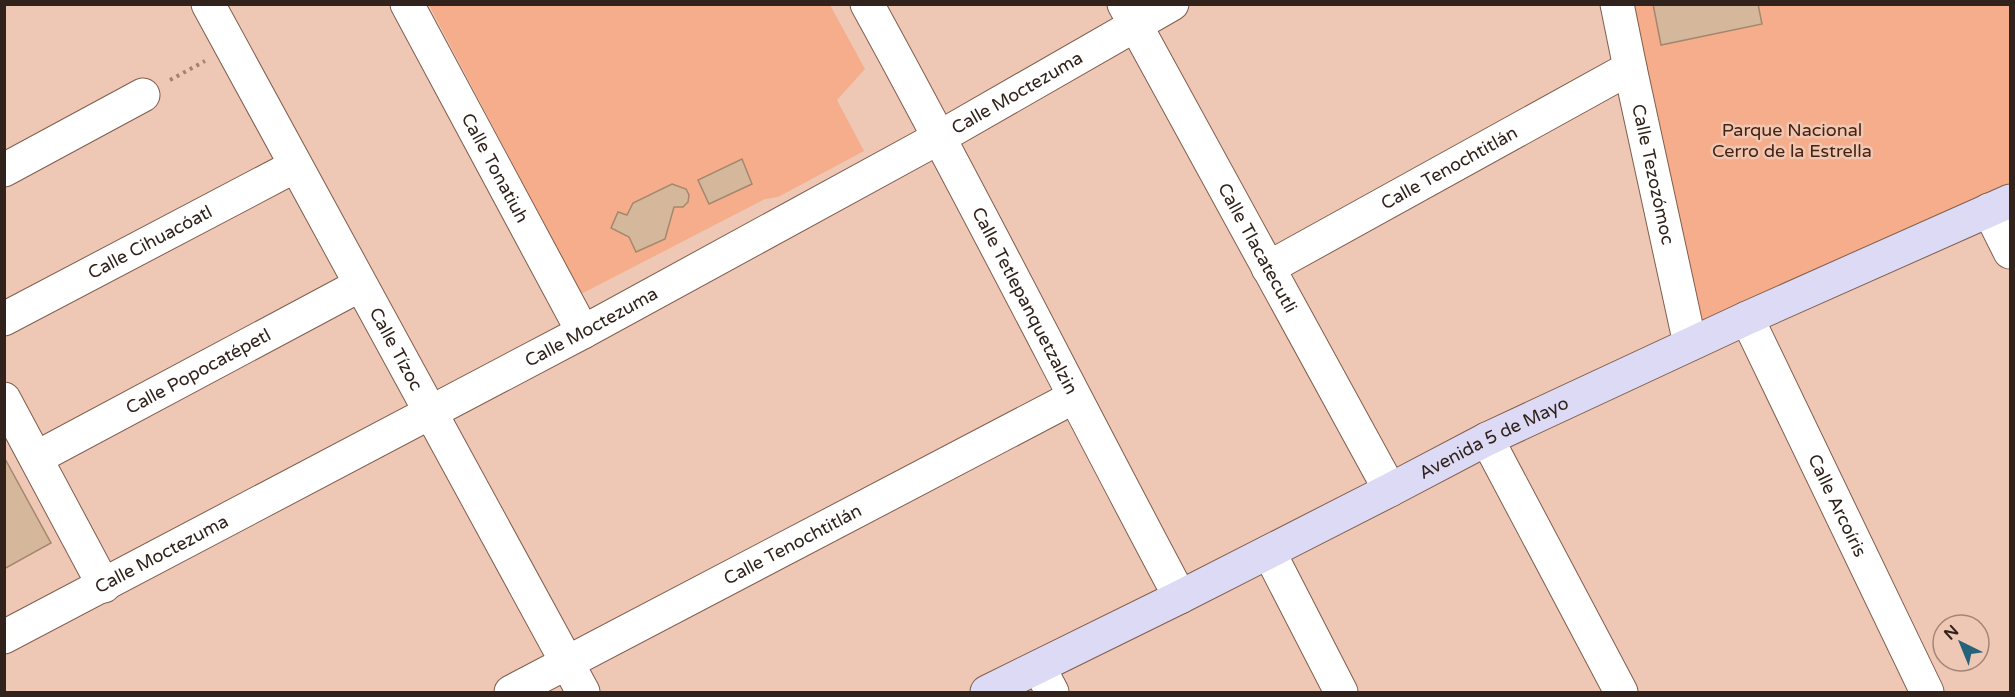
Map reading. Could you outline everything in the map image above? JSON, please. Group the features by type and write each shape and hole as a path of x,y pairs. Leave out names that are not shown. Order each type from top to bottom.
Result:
{"street":[{"name":"Calle Tízoc","path":"208,4 583,693"},
{"name":"Calle Tonatiuh","path":"407,4 583,332"},
{"name":"Calle Tetlepanquetzalzin","path":"867,4 940,137 1180,597"},
{"name":"Calle Moctezuma","path":"4,637 583,332 940,137 1130,15 1172,4"},
{"name":"Calle Tezozómoc","path":"1617,4 1690,344"},
{"name":"Calle Tlacatecutli","path":"1130,15 1390,490"},
{"name":"Calle Tenochtitlán","path":"1268,268 1630,68"},
{"path":"4,170 143,95"},
{"name":"Calle Cihuacóatl","path":"4,319 295,166"},
{"path":"2000,206 2010,252"},
{"name":"Avenida 5 de Mayo","path":"987,693 1045,680 1180,597 1487,439 1747,318 2000,206"},
{"name":"Calle Popocatépetl","path":"36,458 360,285"},
{"name":"Calle Arcoíris","path":"1747,318 1927,693"},
{"name":"Calle Tenochtitlán","path":"511,693 1074,397"},
{"path":"4,399 104,586"},
{"path":"1487,439 1621,693"},
{"path":"1269,552 1341,693"}],"path":[{"path":"143,95 232,47"}],"green space":[{"path":"429,5 830,5 865,69 837,100 864,151 778,197 765,199 581,294"},
{"name":"Parque Nacional Cerro de la Estrella","path":"1624,5 2010,5 2010,188 1695,335"}],"building":[{"path":"1653,4 1758,4 1762,24 1661,45"},
{"path":"742,159 752,184 709,204 698,180"},
{"path":"672,184 686,189 689,195 688,202 683,207 674,207 665,239 636,252 629,237 611,228 618,212 627,215 633,203"},
{"path":"4,457 51,543 4,569"}]}
